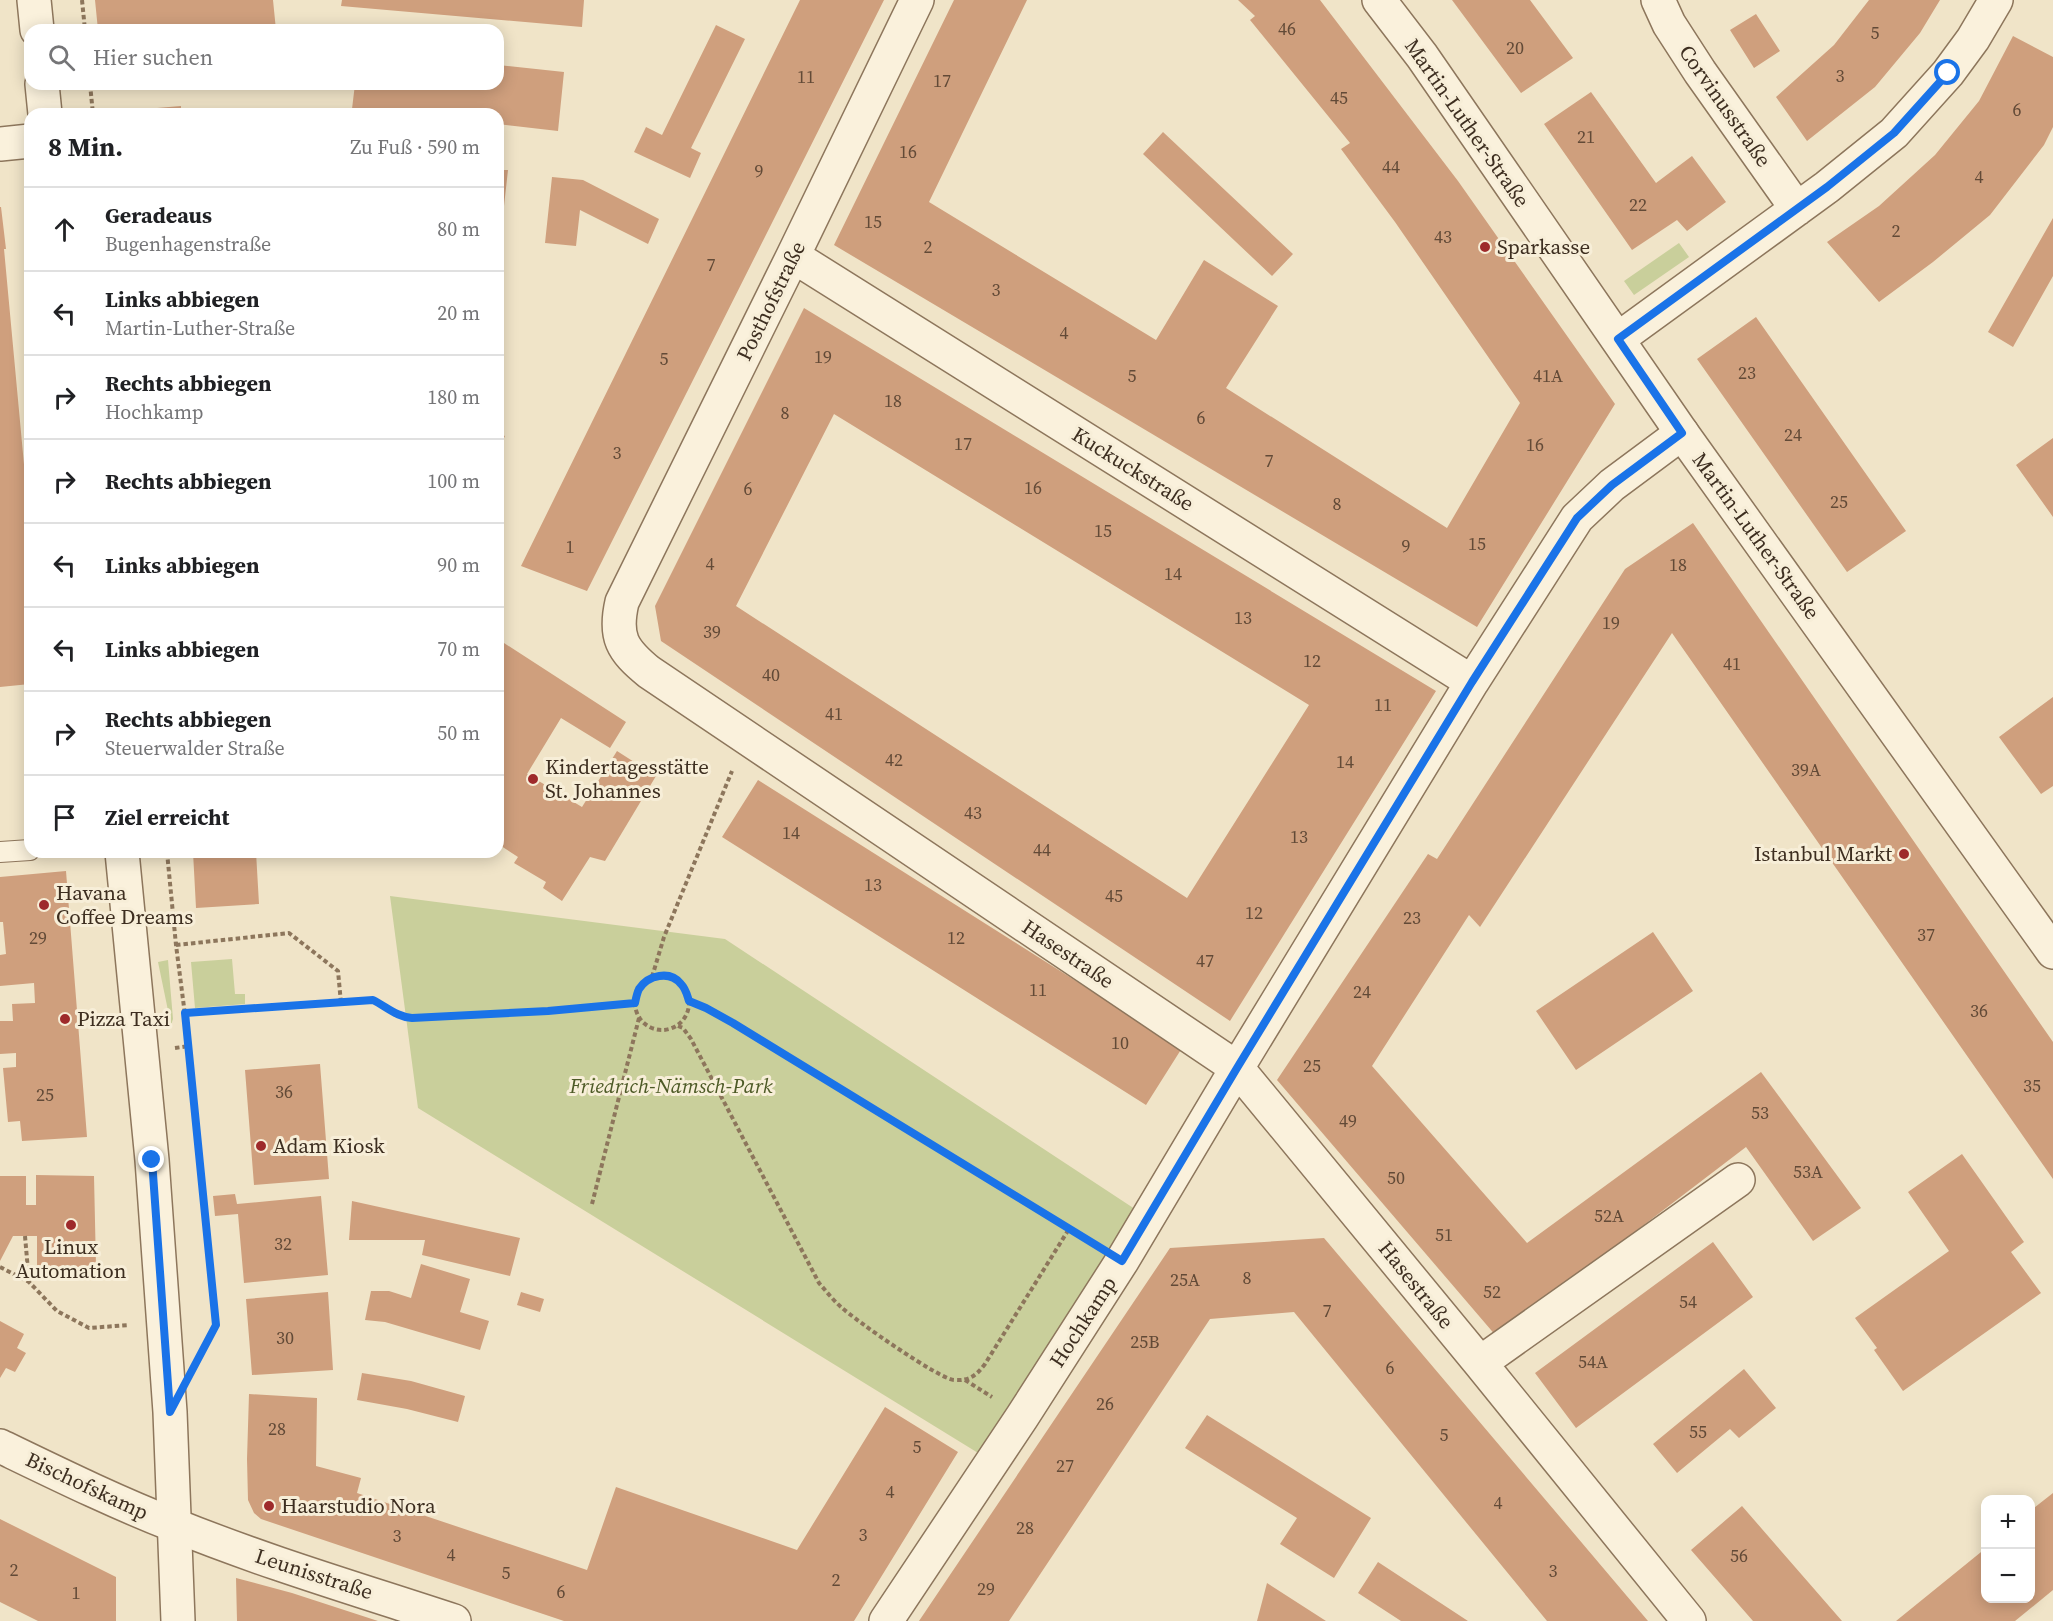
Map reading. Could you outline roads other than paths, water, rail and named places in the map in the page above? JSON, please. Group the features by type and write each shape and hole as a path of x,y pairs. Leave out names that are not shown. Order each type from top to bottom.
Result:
{"street":[{"path":"34,0 36,24"},
{"name":"Posthofstraße","path":"622,602 794,256 917,0"},
{"name":"Martin-Luther-Straße","path":"1379,0 1422,56 1682,433 2053,952"},
{"name":"Corvinusstraße","path":"1658,0 1669,24 1700,72 1797,209"},
{"path":"1618,339 1797,209 1886,140 1948,73 1996,0"},
{"path":"43,90 44,108"},
{"path":"0,144 24,142"},
{"name":"Kuckuckstraße","path":"794,256 1472,682"},
{"name":"Hochkamp","path":"885,1621 1122,1261 1472,682 1577,518 1612,485 1682,433"},
{"name":"Hasestraße","path":"622,602 618,618 622,645 631,657 649,672 1237,1068 1689,1621"},
{"path":"123,858 152,1160 164,1323 178,1621"},
{"path":"1480,1363 1738,1180"},
{"name":"Bischofskamp","path":"0,1446 99,1494 174,1526"},
{"name":"Leunisstraße","path":"174,1526 454,1621"}],"lane":[{"path":"0,852 24,850"}],"place":[{"name":"Sparkasse","path":"1485,247"},
{"name":"Kindertagesstätte St. Johannes","path":"533,779"},
{"name":"Istanbul Markt","path":"1904,854"},
{"name":"Havana Coffee Dreams","path":"44,905"},
{"name":"Pizza Taxi","path":"65,1019"},
{"name":"Adam Kiosk","path":"261,1146"},
{"name":"Linux Automation","path":"71,1225"},
{"name":"Haarstudio Nora","path":"269,1506"}],"park label":[{"name":"Friedrich-Nämsch-Park","path":"671,1086"}]}
